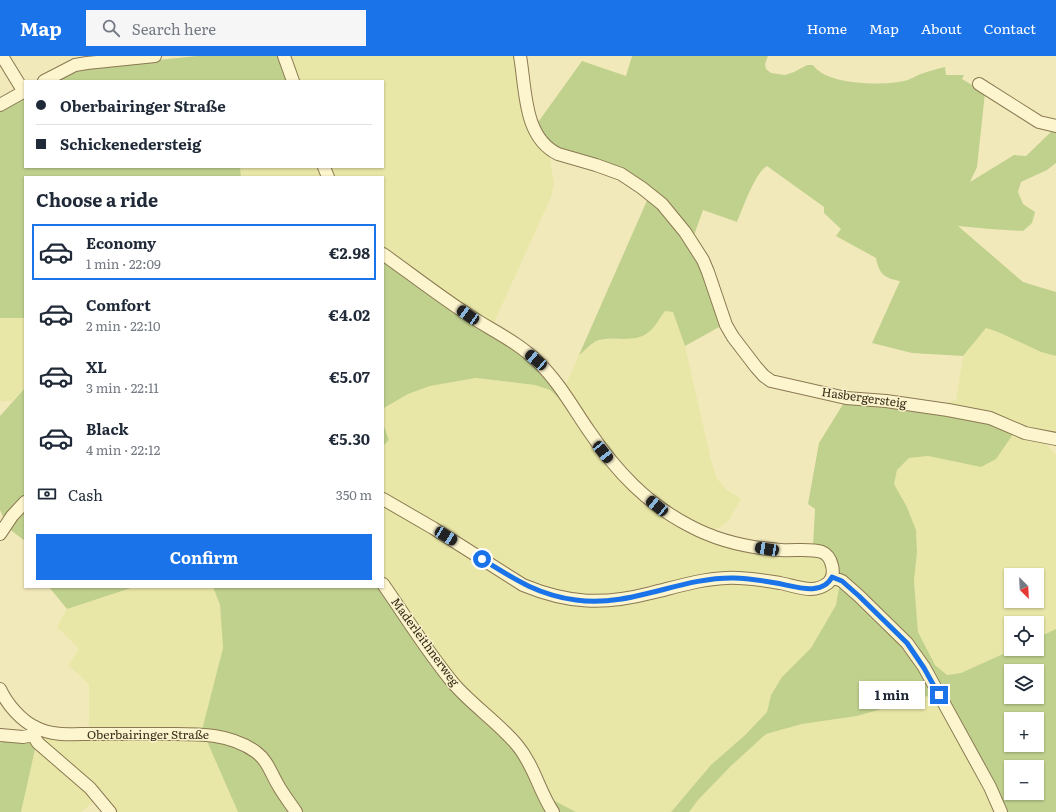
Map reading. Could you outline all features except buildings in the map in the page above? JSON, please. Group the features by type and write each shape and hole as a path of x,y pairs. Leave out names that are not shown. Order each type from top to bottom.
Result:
{"street":[{"path":"2,56 24,89"},
{"path":"46,80 65,69 81,64 155,56"},
{"path":"284,56 293,80"},
{"name":"Hasbergersteig","path":"520,56 528,109 534,127 541,141 552,151 558,154 620,174 642,188 662,204 685,232 703,260 720,312 733,337 764,376 778,383 846,398 886,401 990,418 1025,433 1056,438"},
{"path":"979,84 1040,122 1056,126"},
{"path":"0,105 24,92"},
{"path":"384,255 468,315 512,342 536,360 554,381 616,468 642,494 657,506 692,527 730,542 767,549 809,550 824,553 831,563 833,570 832,577 827,584 811,589 735,578 695,581 618,600 594,602 576,600 540,592 523,584 384,500"},
{"path":"0,534 12,516 24,503"},
{"path":"832,577 842,581 907,643 924,668 990,787 1001,812"},
{"name":"Maderleithnerweg","path":"384,585 454,684 517,745 532,769 553,812"},
{"name":"Oberbairinger Straße","path":"0,689 8,703 34,732 38,743 90,788 110,812"},
{"name":"Oberbairinger Straße","path":"0,735 23,737 34,732 60,734 202,734 229,739 242,743 257,753 268,765 296,812"}],"shaded area":[{"path":"288,56 518,56 523,97 549,152 554,184 551,197 493,325 443,293 384,250 384,176 332,176 328,168 384,168 384,80 297,80"},
{"path":"240,168 320,168 323,176 241,176"},
{"path":"665,310 673,312 679,326 711,460 717,479 726,489 741,499 729,520 723,526 716,529 707,529 660,504 611,455 564,389 579,355 597,341 607,339 627,339 658,319"},
{"path":"0,318 24,318 24,389 12,401 0,401"},
{"path":"986,328 1041,352 1056,356 1056,436 936,405 956,400 963,356"},
{"path":"476,378 535,385 550,390 568,407 583,429 689,530 814,555 822,559 826,567 826,575 820,581 808,584 755,576 632,594 586,597 532,585 384,496 384,445 389,440 384,427 384,408 408,394 430,386"},
{"path":"1014,433 1041,439 1056,455 1056,629 1044,635 1044,616 1004,616 1004,654 961,673 947,675 935,665 918,632 914,581 917,552 916,530 907,507 894,484 897,470 909,458 928,456 981,467 1008,442"},
{"path":"384,504 563,603 678,590 733,581 816,595 827,592 837,582 839,588 836,605 811,648 782,677 771,695 767,712 677,804 671,812 576,812 555,801 552,804 459,685 384,579"},
{"path":"131,588 213,588 220,605 223,648 202,730 89,731 89,684 68,665 79,649 57,627 67,609"},
{"path":"935,694 998,812 689,812 698,800 731,766 766,734 802,724 857,716"},
{"path":"41,733 205,737 238,812 113,812 38,739"},
{"path":"36,745 97,799 81,812 21,812"}],"green space":[{"path":"197,56 278,56 289,80 56,80 78,70 90,67"},
{"path":"632,56 768,56 765,64 766,69 771,73 785,75 807,65 813,65 820,72 830,77 869,83 894,83 904,81 945,67 946,75 964,75 962,79 985,93 977,167 970,182 1014,155 1026,156 1053,130 1056,131 1056,163 1047,170 1021,182 1018,192 1023,204 1035,212 1032,223 1023,231 958,226 1023,282 1056,292 1056,356 1041,352 986,328 963,356 912,353 872,343 900,281 886,277 881,272 876,258 836,236 841,229 824,213 824,207 767,166 754,183 737,222 703,210 693,238 658,196 558,151 536,125 582,61 626,76"},
{"path":"24,98 24,168 240,168 241,176 24,176 24,318 0,318 0,110"},
{"path":"649,196 695,252 721,326 685,346 673,312 665,311 654,327 644,335 632,339 599,340 579,355"},
{"path":"384,259 537,366 568,407 550,390 535,385 476,378 430,386 408,394 384,408"},
{"path":"24,389 24,540 8,528 0,510 0,416"},
{"path":"845,401 989,422 1014,433 996,459 981,467 928,456 909,458 897,470 894,484 907,507 916,530 917,552 914,581 918,632 935,665 947,675 961,673 1004,654 1004,656 1044,656 1044,635 1056,629 1056,812 1005,812 935,694 857,716 802,724 766,734 731,766 698,800 689,812 671,812 711,765 744,736 767,712 771,695 782,677 811,648 836,605 839,588 837,582 839,573 836,558 832,552 826,548 813,546 815,509 808,504 819,443"},
{"path":"384,427 389,440 384,445"},
{"path":"50,588 131,588 67,609"},
{"path":"213,588 382,588 425,650 522,756 548,807 555,801 576,812 238,812 202,730 223,648 220,605"},
{"path":"2,738 29,741 36,745 21,812 0,812 0,744"}],"route":[{"path":"482,559 523,584 540,592 558,597 594,602 629,598 695,581 735,578 811,589 827,584 832,577 842,581 907,643 924,668 939,695"}]}
